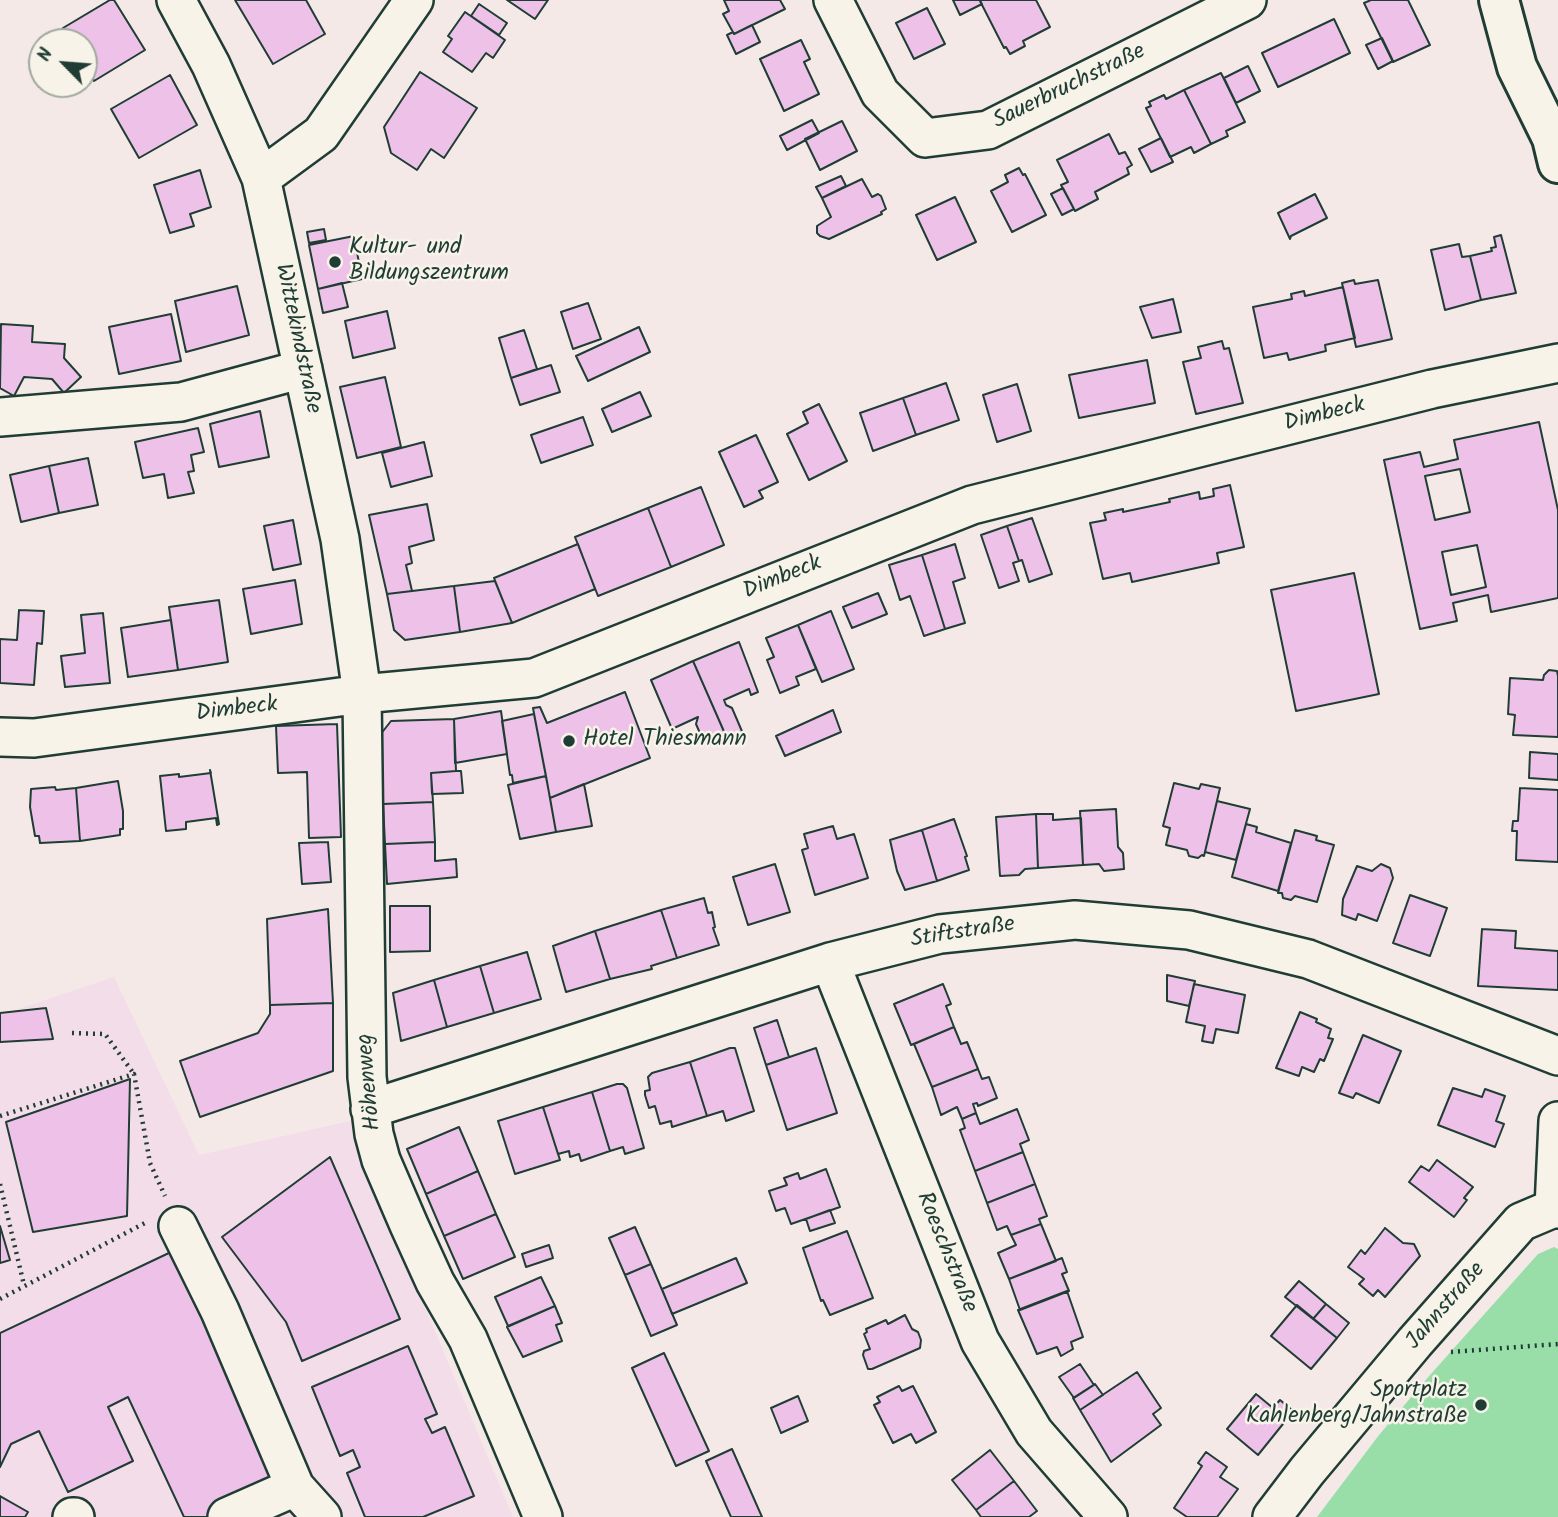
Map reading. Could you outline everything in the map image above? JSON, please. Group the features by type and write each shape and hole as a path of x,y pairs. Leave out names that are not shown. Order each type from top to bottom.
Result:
{"main road":[{"path":"1499,0 1517,67 1556,136"}],"street":[{"name":"Wittekindstraße","path":"176,0 211,65 261,178 340,539 362,694"},
{"path":"261,178 321,134 414,0"},
{"name":"Sauerbruchstraße","path":"833,0 880,93 925,138 988,130 1247,0"},
{"name":"Dimbeck","path":"0,737 34,737 362,694 534,678 972,505 1432,389 1558,363"},
{"path":"0,417 181,402 303,369"},
{"name":"Höhenweg","path":"362,694 367,1077 370,1109 381,1160 435,1282 467,1339 543,1517"},
{"name":"Stiftstraße","path":"370,1109 830,962 940,933 1075,920 1189,930 1308,959 1558,1056"},
{"name":"Roeschstraße","path":"830,962 980,1341 1034,1433 1108,1517"},
{"name":"Jahnstraße","path":"1272,1517 1415,1342 1521,1222 1556,1208 1558,1121"},
{"path":"175,1217 220,1311 295,1487 323,1517"},
{"path":"227,1517 295,1487"}],"path":[{"path":"0,1299 24,1285 175,1217 150,1163 134,1074 105,1034 72,1033"},
{"path":"0,1116 134,1074"},
{"path":"0,1184 24,1285"},
{"path":"1415,1342 1456,1353 1558,1344"}],"shaded area":[{"path":"114,977 199,1155 354,1120 368,1171 513,1517 0,1517 0,1015"}],"green space":[{"name":"Sportplatz Kahlenberg/Jahnstraße","path":"1554,1247 1558,1249 1558,1517 1317,1517 1379,1435 1430,1375 1538,1254"}],"building":[{"path":"114,0 145,50 98,79 98,28 63,28"},
{"path":"235,0 306,0 325,34 273,64"},
{"path":"507,0 548,0 535,19"},
{"path":"724,0 780,0 785,9 734,34 723,14 729,11"},
{"path":"953,0 982,0 982,4 960,15"},
{"path":"1036,0 1050,27 1023,41 1025,46 1010,54 1006,47 1004,48 980,1"},
{"path":"1371,0 1408,0 1430,45 1393,62 1364,3"},
{"path":"479,4 507,23 499,35 471,16"},
{"path":"927,8 945,44 914,59 896,23"},
{"path":"465,12 505,40 493,58 486,53 472,72 443,52 452,39 448,36"},
{"path":"1334,19 1350,53 1278,87 1262,53"},
{"path":"752,25 760,42 736,54 727,35"},
{"path":"1382,38 1393,61 1378,69 1366,45"},
{"path":"801,40 810,59 804,62 819,94 784,111 760,59"},
{"path":"1248,66 1260,91 1236,103 1224,78"},
{"path":"420,72 477,108 444,158 431,149 417,170 391,153 384,127"},
{"path":"1221,73 1245,122 1226,131 1228,136 1211,144 1184,90"},
{"path":"170,75 197,125 139,158 111,109"},
{"path":"1184,90 1211,144 1194,153 1191,147 1170,157 1146,108 1151,106 1149,102 1164,95 1166,99"},
{"path":"812,120 819,133 787,150 780,136"},
{"path":"842,121 857,151 820,170 805,139"},
{"path":"1109,134 1119,154 1125,152 1132,165 1127,168 1129,174 1095,192 1098,199 1075,211 1061,185 1068,182 1057,160"},
{"path":"1161,138 1173,162 1151,172 1139,149"},
{"path":"1019,168 1023,175 1025,174 1046,215 1012,232 991,191 1008,182 1005,175"},
{"path":"200,170 211,207 190,214 194,226 170,233 154,185"},
{"path":"841,176 846,186 822,198 816,187"},
{"path":"862,179 872,197 878,194 881,196 886,209 882,214 829,239 820,236 817,226 831,217 822,198"},
{"path":"1063,188 1074,209 1062,215 1051,194"},
{"path":"1315,194 1327,218 1291,236 1290,239 1278,213"},
{"path":"955,197 976,242 937,260 916,215"},
{"path":"324,229 326,240 309,243 307,232"},
{"path":"1501,235 1516,293 1481,300 1470,256 1492,251 1491,248 1496,247 1494,237"},
{"path":"354,236 362,279 318,289 309,245"},
{"path":"1459,244 1462,257 1470,256 1481,300 1445,310 1431,250"},
{"path":"1354,280 1355,284 1378,280 1392,339 1356,347 1342,283"},
{"path":"342,283 348,307 323,313 318,289"},
{"path":"237,286 249,335 186,352 175,301"},
{"path":"1343,287 1355,338 1325,345 1326,351 1289,360 1287,353 1264,358 1253,307 1292,299 1291,294 1304,291 1305,296"},
{"path":"1173,299 1181,332 1152,338 1140,307"},
{"path":"588,303 601,339 573,349 561,312"},
{"path":"387,311 395,348 353,358 345,321"},
{"path":"171,314 181,361 119,374 109,327"},
{"path":"1,324 33,326 32,342 65,344 64,358 81,377 64,393 52,379 24,377 14,396 0,388"},
{"path":"639,327 650,352 588,381 576,356"},
{"path":"524,330 537,369 511,378 499,338"},
{"path":"1222,341 1224,349 1229,348 1243,403 1196,414 1183,362 1201,358 1198,347"},
{"path":"1147,360 1155,403 1079,418 1069,375"},
{"path":"551,365 560,392 520,405 511,378"},
{"path":"385,377 401,447 357,458 340,387"},
{"path":"946,383 959,420 916,435 903,398"},
{"path":"1017,384 1031,431 997,442 983,395"},
{"path":"640,392 651,416 612,432 602,409"},
{"path":"903,398 916,435 873,451 860,413"},
{"path":"819,404 847,461 809,480 787,434 808,423 803,412"},
{"path":"260,411 269,457 219,467 210,424"},
{"path":"583,417 593,445 541,463 531,435"},
{"path":"1539,422 1558,510 1558,598 1491,612 1488,595 1453,603 1457,621 1420,629 1384,460 1420,452 1424,467 1458,459 1454,440","holes":["1460,469 1470,512 1435,520 1425,476","1477,545 1486,587 1451,595 1442,552"]},
{"path":"198,428 204,452 191,455 194,471 188,472 194,493 168,498 164,474 143,478 135,442"},
{"path":"756,435 778,482 759,491 763,498 744,507 719,452"},
{"path":"424,442 432,476 391,487 382,453"},
{"path":"88,458 98,505 59,513 49,466"},
{"path":"49,466 59,513 21,522 10,475"},
{"path":"1230,485 1244,547 1217,553 1219,563 1132,582 1130,573 1103,579 1090,523 1106,520 1104,513 1123,509 1123,512 1170,502 1169,499 1199,492 1200,499 1214,496 1213,489"},
{"path":"701,487 724,545 671,567 648,508"},
{"path":"427,504 434,540 409,547 412,563 406,565 412,591 387,594 369,515"},
{"path":"648,508 671,567 598,596 575,537"},
{"path":"1032,518 1052,574 1029,582 1007,526"},
{"path":"293,520 301,564 273,570 264,526"},
{"path":"1007,526 1019,561 1013,563 1019,581 999,588 981,535"},
{"path":"578,544 595,589 512,623 494,578"},
{"path":"955,544 965,578 953,582 965,623 945,629 922,555"},
{"path":"922,555 945,629 924,636 910,596 900,600 889,565"},
{"path":"1354,573 1379,694 1296,711 1271,590"},
{"path":"295,580 302,624 251,634 243,589"},
{"path":"495,581 512,623 460,632 454,586"},
{"path":"454,586 460,632 405,640 394,630 387,594"},
{"path":"878,593 887,614 852,628 843,607"},
{"path":"219,600 228,662 178,670 169,607"},
{"path":"19,610 44,611 42,644 37,643 34,685 0,683 0,639 17,640"},
{"path":"831,611 854,669 822,682 798,625"},
{"path":"103,613 110,683 65,687 61,656 85,653 81,615"},
{"path":"171,620 178,670 128,677 121,628"},
{"path":"798,625 816,669 796,677 799,685 780,693 767,660 774,657 766,638"},
{"path":"739,642 758,692 751,695 749,689 724,700 726,705 732,708 744,736 729,743 693,661"},
{"path":"693,661 726,736 705,745 696,724 698,717 672,729 651,680"},
{"path":"1549,670 1557,671 1558,676 1558,737 1513,735 1515,715 1508,714 1510,678 1543,680"},
{"path":"625,692 650,758 550,798 533,708 540,707 547,723"},
{"path":"833,710 841,732 785,756 776,736"},
{"path":"501,711 507,754 455,763 454,719"},
{"path":"534,714 546,776 513,783 502,721"},
{"path":"454,719 456,771 431,773 433,802 383,804 380,735 391,721"},
{"path":"337,724 341,837 309,838 307,772 278,773 276,726"},
{"path":"1530,752 1558,754 1558,780 1529,778"},
{"path":"461,771 463,793 432,794 431,773"},
{"path":"211,773 219,824 217,825 216,818 186,822 186,829 166,831 160,776 179,774 179,777"},
{"path":"546,776 556,832 520,839 508,785"},
{"path":"118,781 123,811 123,829 120,829 120,835 80,841 76,788"},
{"path":"1174,783 1199,789 1201,784 1220,788 1204,856 1189,856 1187,850 1166,845 1170,828 1163,826"},
{"path":"584,784 592,826 556,832 550,798"},
{"path":"55,787 56,790 76,788 80,841 40,843 39,836 35,836 30,807 31,789"},
{"path":"1520,788 1558,790 1558,862 1516,860 1517,831 1512,831 1513,821 1518,821"},
{"path":"1217,801 1250,809 1236,860 1205,852"},
{"path":"433,802 435,842 385,844 383,804"},
{"path":"1116,809 1118,847 1123,853 1124,869 1104,871 1099,864 1083,865 1080,811"},
{"path":"1036,814 1038,868 1025,869 1019,875 1000,876 996,817"},
{"path":"1036,814 1053,814 1053,820 1081,818 1083,865 1038,868"},
{"path":"954,819 969,870 937,881 922,830"},
{"path":"1246,824 1257,827 1256,832 1291,843 1278,891 1232,877"},
{"path":"833,826 837,839 854,834 868,878 815,895 802,850 808,848 804,834"},
{"path":"922,830 937,881 905,890 897,871 890,840"},
{"path":"1295,830 1317,836 1316,840 1334,845 1317,902 1295,896 1291,900 1278,893"},
{"path":"328,842 331,882 302,884 299,843"},
{"path":"435,842 435,861 456,859 457,877 387,884 385,844"},
{"path":"775,864 790,912 748,925 733,877"},
{"path":"1381,864 1390,868 1393,878 1377,921 1358,914 1356,920 1342,915 1343,899 1357,866 1372,871"},
{"path":"1410,895 1447,908 1430,956 1393,943"},
{"path":"704,898 708,913 712,912 713,928 719,945 677,958 661,910"},
{"path":"390,906 430,906 430,951 390,952"},
{"path":"328,909 333,1003 270,1005 267,919"},
{"path":"661,910 677,958 651,966 652,969 610,979 595,931"},
{"path":"1482,929 1516,931 1515,948 1558,951 1558,990 1478,986"},
{"path":"595,931 610,979 566,992 553,946"},
{"path":"527,952 541,999 494,1013 480,966"},
{"path":"480,966 494,1013 447,1027 434,980"},
{"path":"1167,975 1195,981 1189,1006 1167,1001"},
{"path":"434,980 447,1027 401,1041 393,993"},
{"path":"943,984 951,1004 946,1006 954,1027 911,1045 894,1004"},
{"path":"1194,984 1245,995 1238,1033 1216,1029 1213,1043 1202,1041 1205,1026 1186,1022"},
{"path":"333,1003 333,1071 200,1117 180,1061 258,1033 270,1014 270,1005"},
{"path":"46,1008 53,1039 0,1042 0,1013"},
{"path":"1300,1012 1331,1029 1328,1038 1333,1039 1324,1061 1320,1059 1314,1072 1302,1067 1299,1076 1276,1068"},
{"path":"777,1020 789,1057 766,1065 754,1028"},
{"path":"954,1027 961,1044 967,1042 978,1069 932,1087 914,1044"},
{"path":"1363,1035 1401,1051 1379,1103 1356,1093 1353,1098 1339,1093"},
{"path":"735,1048 754,1111 726,1121 723,1111 707,1116 690,1062"},
{"path":"816,1048 837,1113 787,1130 766,1065"},
{"path":"690,1062 707,1116 672,1127 671,1121 660,1124 655,1106 649,1108 645,1095 645,1091 650,1090 648,1077 652,1073"},
{"path":"978,1069 982,1079 989,1077 997,1098 978,1106 977,1103 973,1104 976,1113 962,1119 957,1107 941,1115 932,1087"},
{"path":"130,1079 127,1216 33,1232 6,1122"},
{"path":"623,1084 627,1088 644,1148 625,1154 623,1147 610,1151 592,1092"},
{"path":"1453,1088 1482,1097 1485,1089 1505,1096 1496,1121 1504,1124 1495,1147 1438,1125"},
{"path":"592,1092 610,1151 581,1161 579,1154 570,1157 569,1151 558,1154 543,1107"},
{"path":"543,1107 560,1160 515,1174 498,1121"},
{"path":"1017,1109 1029,1140 1020,1144 1023,1152 975,1171 960,1130 965,1128 962,1119 976,1113 980,1124"},
{"path":"459,1127 478,1171 426,1194 407,1149"},
{"path":"1023,1152 1035,1184 987,1203 975,1171"},
{"path":"330,1157 400,1319 302,1361 286,1322 222,1237"},
{"path":"1437,1160 1473,1187 1454,1217 1409,1182 1421,1166 1429,1171"},
{"path":"826,1169 840,1207 791,1224 785,1208 776,1211 769,1191 787,1185 784,1178 798,1173 800,1179"},
{"path":"478,1171 496,1214 444,1236 426,1194"},
{"path":"1035,1184 1047,1216 1039,1219 1041,1224 1011,1235 1007,1226 997,1230 987,1203"},
{"path":"830,1210 835,1223 810,1231 806,1219"},
{"path":"496,1214 515,1257 463,1279 444,1236"},
{"path":"1041,1224 1056,1261 1009,1279 998,1253 1016,1245 1011,1235"},
{"path":"0,1226 10,1260 0,1263"},
{"path":"635,1227 651,1264 625,1275 609,1238"},
{"path":"1385,1228 1403,1243 1414,1244 1420,1256 1385,1297 1378,1290 1373,1296 1359,1284 1364,1279 1348,1267 1361,1250 1365,1254"},
{"path":"847,1231 873,1298 830,1315 823,1300 821,1301 803,1248"},
{"path":"549,1245 553,1258 526,1267 522,1254"},
{"path":"171,1252 283,1490 225,1517 184,1517 128,1397 108,1407 133,1461 68,1492 39,1431 11,1444 0,1467 0,1333"},
{"path":"736,1258 747,1283 672,1314 662,1289"},
{"path":"1062,1258 1067,1272 1062,1274 1069,1291 1020,1310 1009,1279"},
{"path":"651,1264 677,1325 651,1336 625,1275"},
{"path":"541,1277 555,1306 508,1326 495,1297"},
{"path":"1299,1281 1326,1304 1313,1319 1285,1297"},
{"path":"1067,1291 1083,1337 1071,1342 1073,1349 1061,1356 1057,1347 1037,1354 1018,1310"},
{"path":"1326,1304 1349,1323 1337,1338 1313,1319"},
{"path":"1297,1305 1337,1338 1311,1369 1271,1336"},
{"path":"555,1306 562,1323 556,1325 562,1341 523,1357 507,1327"},
{"path":"905,1315 912,1329 918,1332 920,1348 868,1369 863,1355 864,1351 870,1349 864,1334 866,1329 886,1320 888,1324"},
{"path":"408,1346 437,1414 425,1419 432,1433 445,1427 474,1496 423,1517 365,1517 347,1473 360,1467 353,1450 340,1456 312,1387"},
{"path":"664,1353 709,1451 676,1466 632,1368"},
{"path":"1080,1364 1094,1385 1074,1398 1059,1377"},
{"path":"1137,1372 1161,1408 1153,1414 1161,1425 1111,1462 1080,1410"},
{"path":"1095,1384 1103,1395 1080,1410 1073,1398"},
{"path":"899,1386 902,1391 913,1386 936,1432 916,1443 911,1434 893,1443 874,1405 880,1402 877,1397"},
{"path":"1256,1394 1273,1408 1280,1400 1292,1410 1258,1455 1227,1429"},
{"path":"798,1396 808,1421 781,1433 771,1408"},
{"path":"732,1449 762,1517 731,1517 706,1461"},
{"path":"990,1450 1014,1481 976,1510 952,1480"},
{"path":"1206,1452 1227,1467 1220,1477 1238,1489 1217,1517 1187,1517 1174,1508 1202,1466 1198,1463"},
{"path":"1014,1481 1037,1511 1029,1517 981,1517 976,1510"},
{"path":"0,1496 28,1512 25,1517 0,1517"}],"place":[{"name":"Kultur- und Bildungszentrum","path":"335,262"},
{"name":"Hotel Thiesmann","path":"569,741"},
{"name":"Sportplatz Kahlenberg/Jahnstraße","path":"1481,1405"}]}
